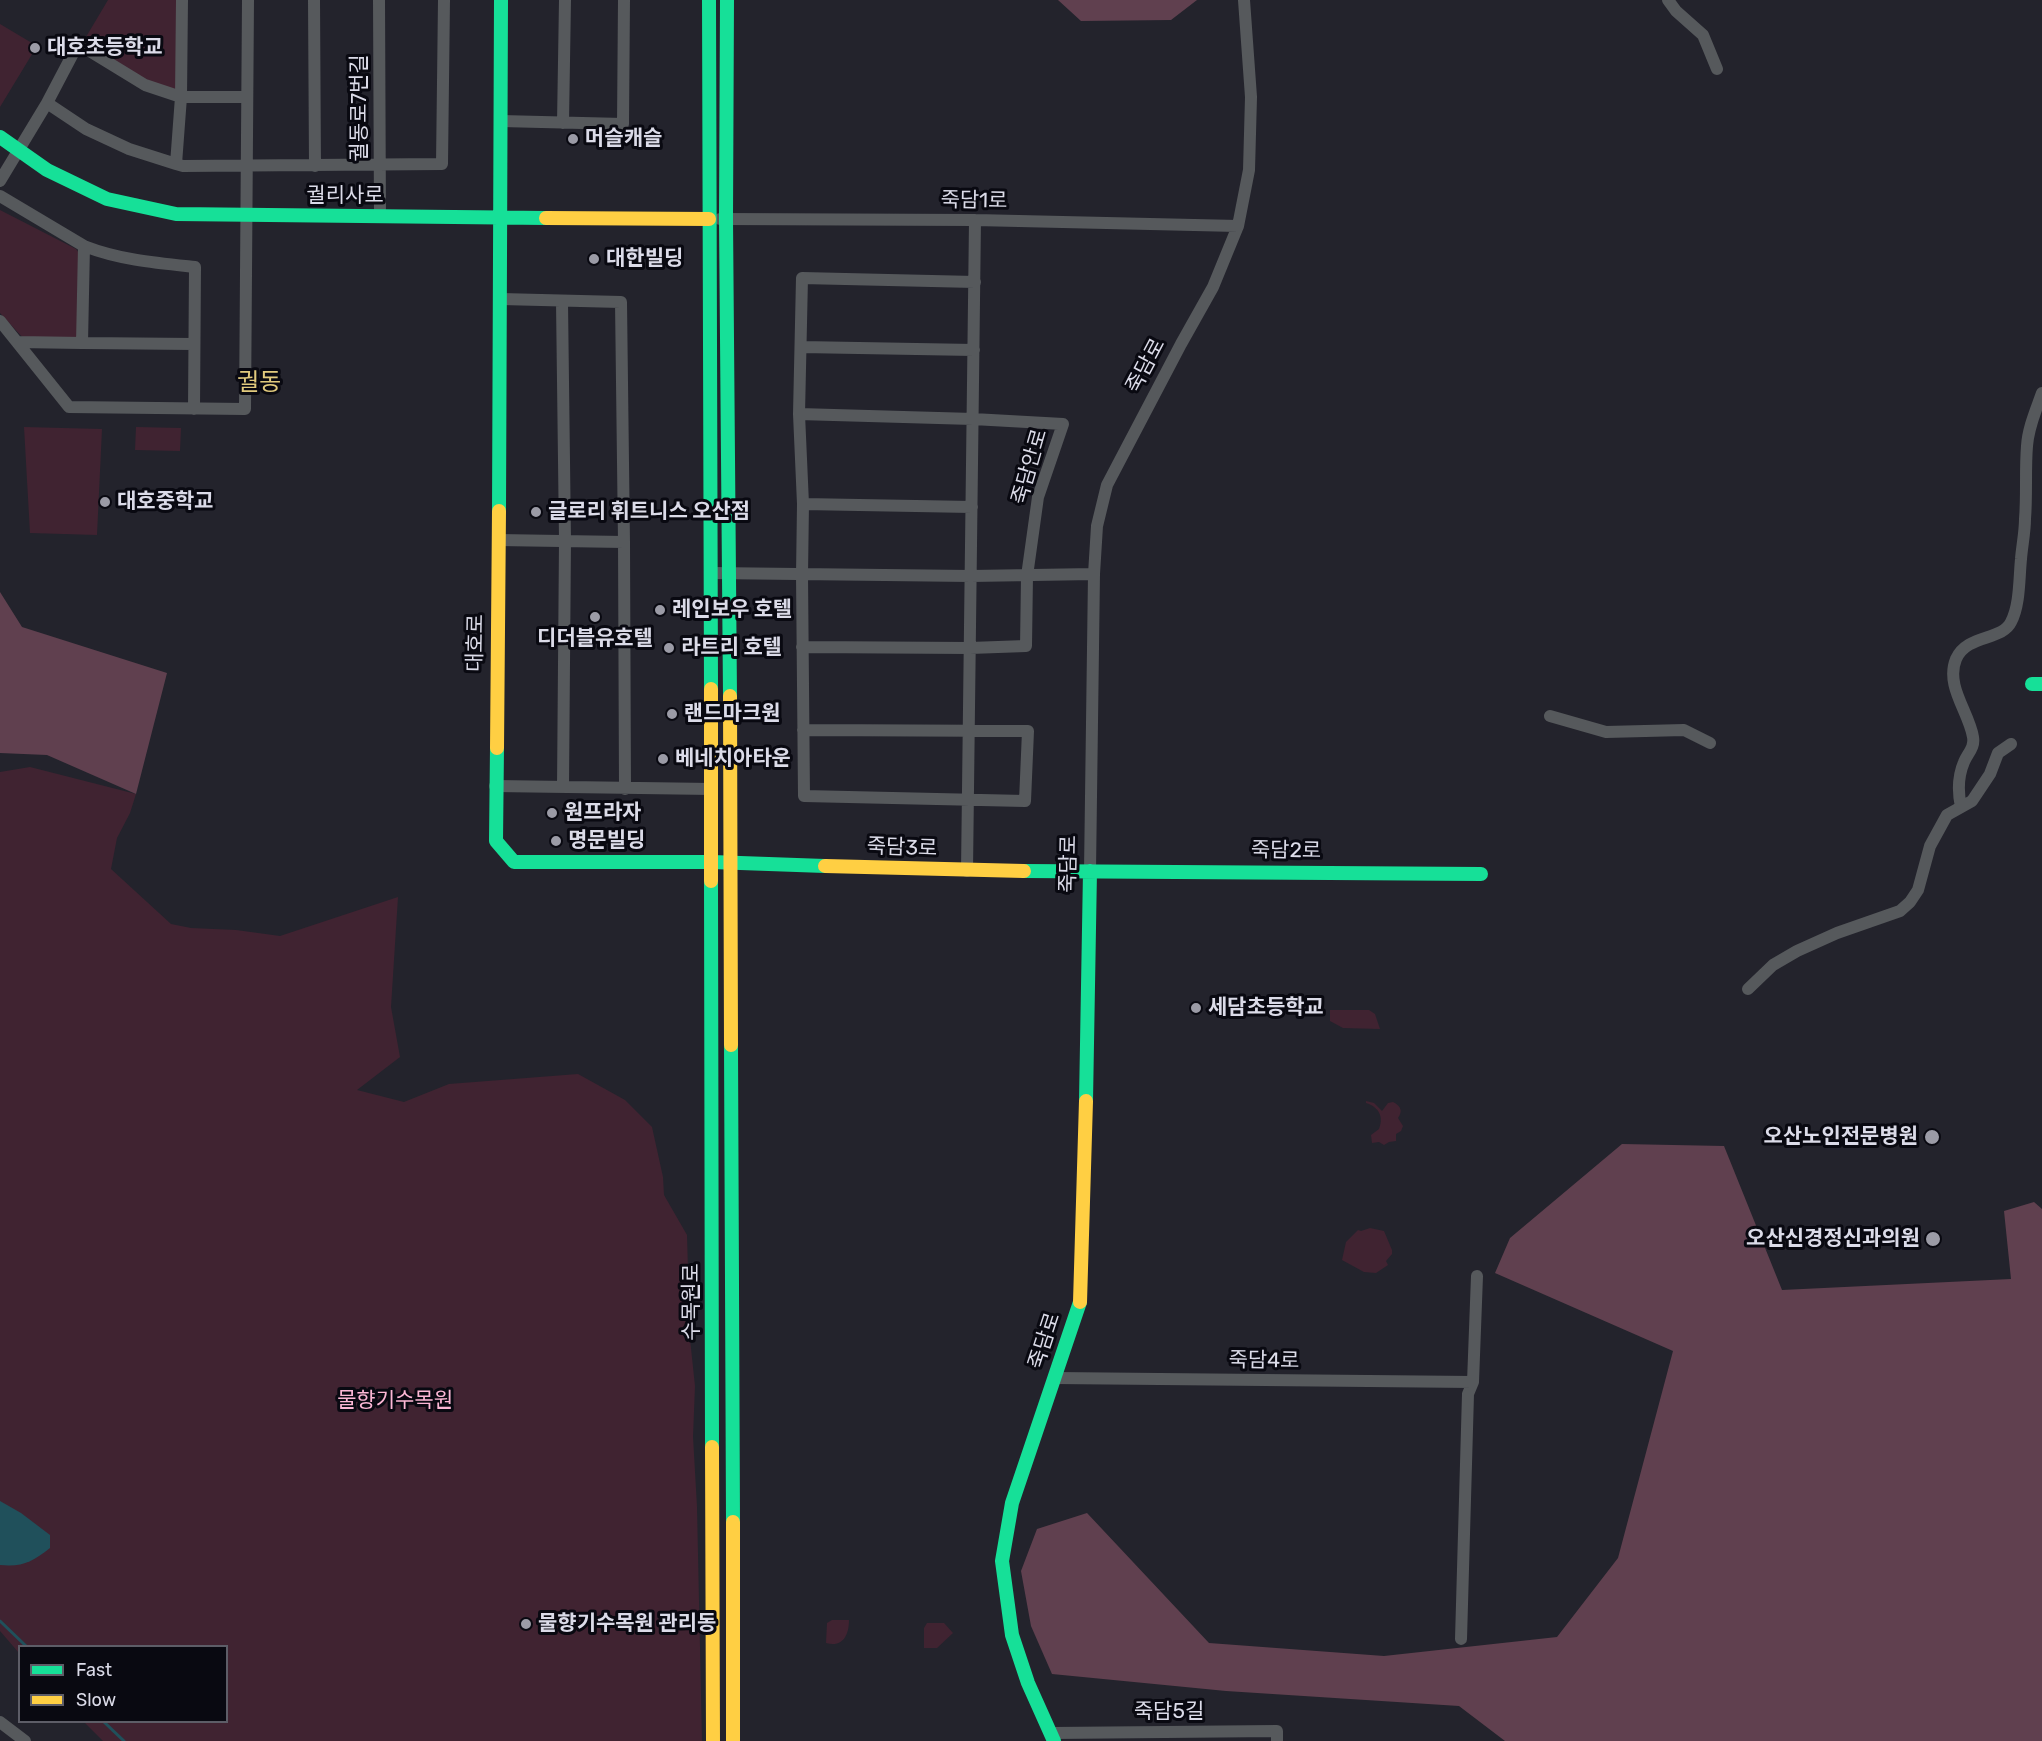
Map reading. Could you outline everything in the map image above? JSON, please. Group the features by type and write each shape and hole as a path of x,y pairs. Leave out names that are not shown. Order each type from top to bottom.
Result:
{"street":[{"path":"176,164 181,97 182,0"},
{"path":"0,321 69,407 245,409 248,0"},
{"path":"315,0 315,166"},
{"name":"궐동로7번길","path":"379,0 380,217"},
{"path":"47,104 86,129 129,149 183,166 442,165 444,0"},
{"name":"대호로","path":"501,0 496,841 514,862 712,862"},
{"path":"563,123 565,0"},
{"path":"501,121 623,124 624,0"},
{"name":"수목원로","path":"709,0 713,1741"},
{"name":"수목원로","path":"727,0 733,1741"},
{"name":"죽담로","path":"1053,1737 1028,1683 1011,1635 1002,1561 1012,1503 1080,1303 1094,574 1097,526 1107,484 1213,287 1238,226 1249,170 1251,97 1244,0"},
{"path":"1668,0 1703,35 1717,69"},
{"path":"0,181 18,148 47,104 78,44 145,85 181,97 246,97"},
{"name":"궐리사로","path":"0,136 47,170 106,199 176,214 499,219 709,219"},
{"path":"0,196 84,246 108,255 135,261 195,267 194,409"},
{"name":"죽담1로","path":"709,219 975,220 1238,226"},
{"path":"967,871 975,220"},
{"path":"82,343 84,246"},
{"path":"803,730 1028,731 1025,801 804,796 803,730 802,646 803,504 800,414 802,278 975,282"},
{"path":"501,299 621,302 625,789"},
{"path":"562,302 565,540 563,788"},
{"path":"18,342 194,344"},
{"path":"801,347 974,350"},
{"path":"1961,807 1960,779 1964,762 1973,746 1973,738 1955,686 1953,676 1956,658 1967,645 2005,631 2012,621 2019,585 2025,519 2027,444 2042,393"},
{"name":"죽담안로","path":"800,414 1063,424 1038,497 1026,576 1026,646 970,648 802,646"},
{"path":"803,504 972,507"},
{"path":"498,540 624,542"},
{"path":"711,573 971,576 1094,574"},
{"path":"1550,716 1606,732 1684,730 1710,743"},
{"path":"1748,989 1773,966 1797,951 1837,933 1900,911 1910,902 1918,890 1930,846 1947,815 1972,801 1990,774 1998,753 2011,744"},
{"path":"495,786 712,789"},
{"name":"죽담3로","path":"712,862 967,871 1090,871"},
{"name":"죽담2로","path":"1090,871 1481,874"},
{"path":"1461,1639 1468,1394 1473,1382 1477,1276"},
{"name":"죽담4로","path":"1055,1378 1473,1382"},
{"path":"0,1722 25,1741"},
{"name":"죽담5길","path":"1053,1737 1277,1731 1277,1741"}],"green space":[{"path":"108,0 178,0 177,90 145,82 83,42"},
{"path":"0,24 37,46 0,107"},
{"path":"0,210 76,249 79,253 77,337 24,339 0,313"},
{"path":"24,427 102,429 97,535 30,533"},
{"path":"136,427 181,428 180,451 135,450"},
{"name":"물향기수목원","path":"30,767 136,794 130,813 117,838 111,869 171,924 280,936 398,897 391,1007 400,1057 357,1090 404,1102 449,1084 578,1074 625,1100 652,1127 663,1177 664,1195 687,1235 690,1339 695,1386 693,1437 697,1507 702,1741 103,1741 85,1723 228,1723 228,1645 18,1645 18,1652 0,1631 0,772"},
{"path":"1330,1010 1369,1010 1375,1014 1380,1029 1343,1028 1330,1021"},
{"path":"1366,1101 1374,1103 1382,1111 1388,1103 1393,1102 1399,1107 1401,1111 1398,1118 1403,1126 1396,1134 1396,1141 1384,1145 1379,1142 1372,1143 1371,1135 1379,1129 1381,1117 1377,1110"},
{"path":"1370,1228 1384,1231 1392,1250 1392,1254 1386,1261 1388,1265 1376,1273 1364,1272 1342,1260 1346,1242 1358,1230"},
{"path":"832,1620 849,1620 848,1631 844,1639 837,1644 826,1643 827,1623"},
{"path":"927,1623 944,1623 953,1633 937,1648 924,1648 924,1628"}],"shaded area":[{"path":"1058,0 1197,0 1171,20 1081,21"},
{"path":"0,592 22,627 167,673 136,794 47,755 0,753"},
{"path":"1622,1144 1724,1146 1782,1290 2011,1279 2004,1211 2034,1202 2042,1209 2042,1741 1505,1741 1459,1706 1226,1691 1052,1674 1031,1626 1021,1571 1037,1529 1087,1513 1209,1643 1384,1656 1557,1637 1618,1558 1673,1351 1495,1273 1510,1238"}],"water":[{"path":"0,1501 21,1513 50,1535 50,1548 27,1562 0,1565"}],"waterway":[{"path":"0,1621 25,1645"},
{"path":"105,1723 124,1741"}],"traffic: fast":[{"path":"499,511 501,0"},
{"path":"709,0 711,689"},
{"path":"727,0 726,219 730,696"},
{"path":"0,137 47,170 107,199 176,214 546,218"},
{"path":"2032,684 2042,684"},
{"path":"497,748 496,841 514,862 712,862 825,866"},
{"path":"1024,871 1481,874"},
{"path":"1086,1101 1090,871"},
{"path":"711,881 712,1447"},
{"path":"731,1045 733,1522"},
{"path":"1054,1741 1028,1683 1012,1635 1002,1561 1012,1503 1080,1302"}],"traffic: slow":[{"path":"546,218 709,219"},
{"path":"497,748 499,511"},
{"path":"711,689 711,881"},
{"path":"730,696 731,1045"},
{"path":"825,866 1024,871"},
{"path":"1080,1302 1086,1101"},
{"path":"712,1447 713,1741"},
{"path":"733,1522 733,1741"}],"place":[{"name":"대호초등학교","path":"35,48"},
{"name":"머슬캐슬","path":"573,139"},
{"name":"대한빌딩","path":"594,259"},
{"name":"대호중학교","path":"105,502"},
{"name":"글로리 휘트니스 오산점","path":"536,512"},
{"name":"레인보우 호텔","path":"660,610"},
{"name":"디더블유호텔","path":"595,617"},
{"name":"라트리 호텔","path":"669,648"},
{"name":"랜드마크원","path":"672,714"},
{"name":"베네치아타운","path":"663,759"},
{"name":"원프라자","path":"552,813"},
{"name":"명문빌딩","path":"556,841"},
{"name":"세담초등학교","path":"1196,1008"},
{"name":"오산노인전문병원","path":"1932,1137"},
{"name":"오산신경정신과의원","path":"1933,1239"},
{"name":"물향기수목원 관리동","path":"526,1624"}],"district":[{"name":"궐동","path":"259,383"}]}
